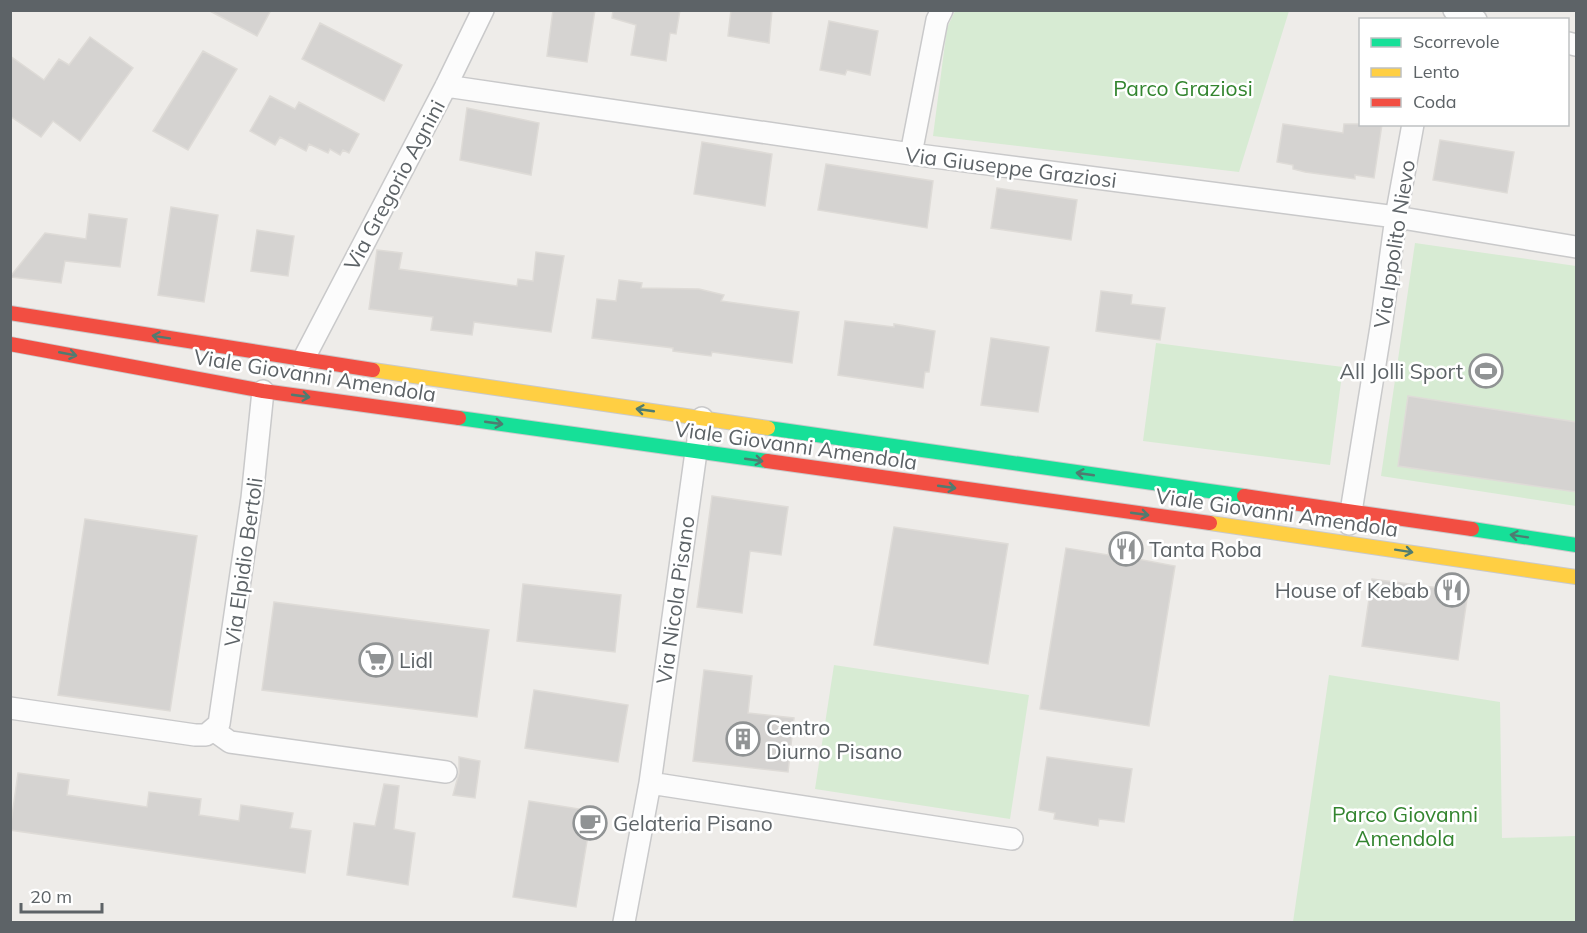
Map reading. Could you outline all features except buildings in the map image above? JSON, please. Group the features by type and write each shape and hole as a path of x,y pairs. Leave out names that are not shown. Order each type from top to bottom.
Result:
{"main road":[{"name":"Viale Giovanni Amendola","path":"10,313 303,360 1112,478 1351,510 1576,545"},
{"name":"Viale Giovanni Amendola","path":"10,344 263,391 1346,542 1576,577"}],"street":[{"name":"Via Gregorio Agnini","path":"303,360 446,86 483,10"},
{"path":"911,154 937,20 942,10"},
{"path":"1454,10 1472,18"},
{"name":"Via Giuseppe Graziosi","path":"446,86 911,154 1396,217 1576,247"},
{"name":"Via Ippolito Nievo","path":"1346,542 1382,327 1396,217 1413,126"},
{"name":"Via Elpidio Bertoli","path":"213,730 222,717 252,498 263,391"},
{"name":"Via Nicola Pisano","path":"624,922 650,783 702,418"},
{"path":"10,708 195,735 206,735 213,730 231,742 446,772"},
{"path":"650,783 1012,839"}],"green space":[{"name":"Parco Graziosi","path":"955,10 1289,11 1239,172 933,136 947,28"},
{"name":"All Jolli Sport","path":"1415,243 1576,266 1576,506 1381,476"},
{"path":"1156,343 1343,367 1330,465 1143,441"},
{"path":"834,665 1029,695 1010,819 815,789"},
{"name":"Parco Giovanni Amendola","path":"1329,675 1500,702 1502,838 1576,836 1576,922 1293,922"}],"traffic: fast":[{"path":"459,418 767,461"},
{"path":"768,428 1244,496"},
{"path":"1472,529 1576,545"}],"traffic: slow":[{"path":"373,370 768,428"},
{"path":"1210,523 1576,577"}],"traffic: jam":[{"path":"10,313 373,370"},
{"path":"10,344 263,391 459,418"},
{"path":"767,461 1210,523"},
{"path":"1244,496 1472,529"}],"place":[{"name":"All Jolli Sport","path":"1486,371"},
{"name":"Tanta Roba","path":"1126,549"},
{"name":"House of Kebab","path":"1452,590"},
{"name":"Lidl","path":"376,660"},
{"name":"Centro Diurno Pisano","path":"743,739"},
{"name":"Gelateria Pisano","path":"590,823"}]}
